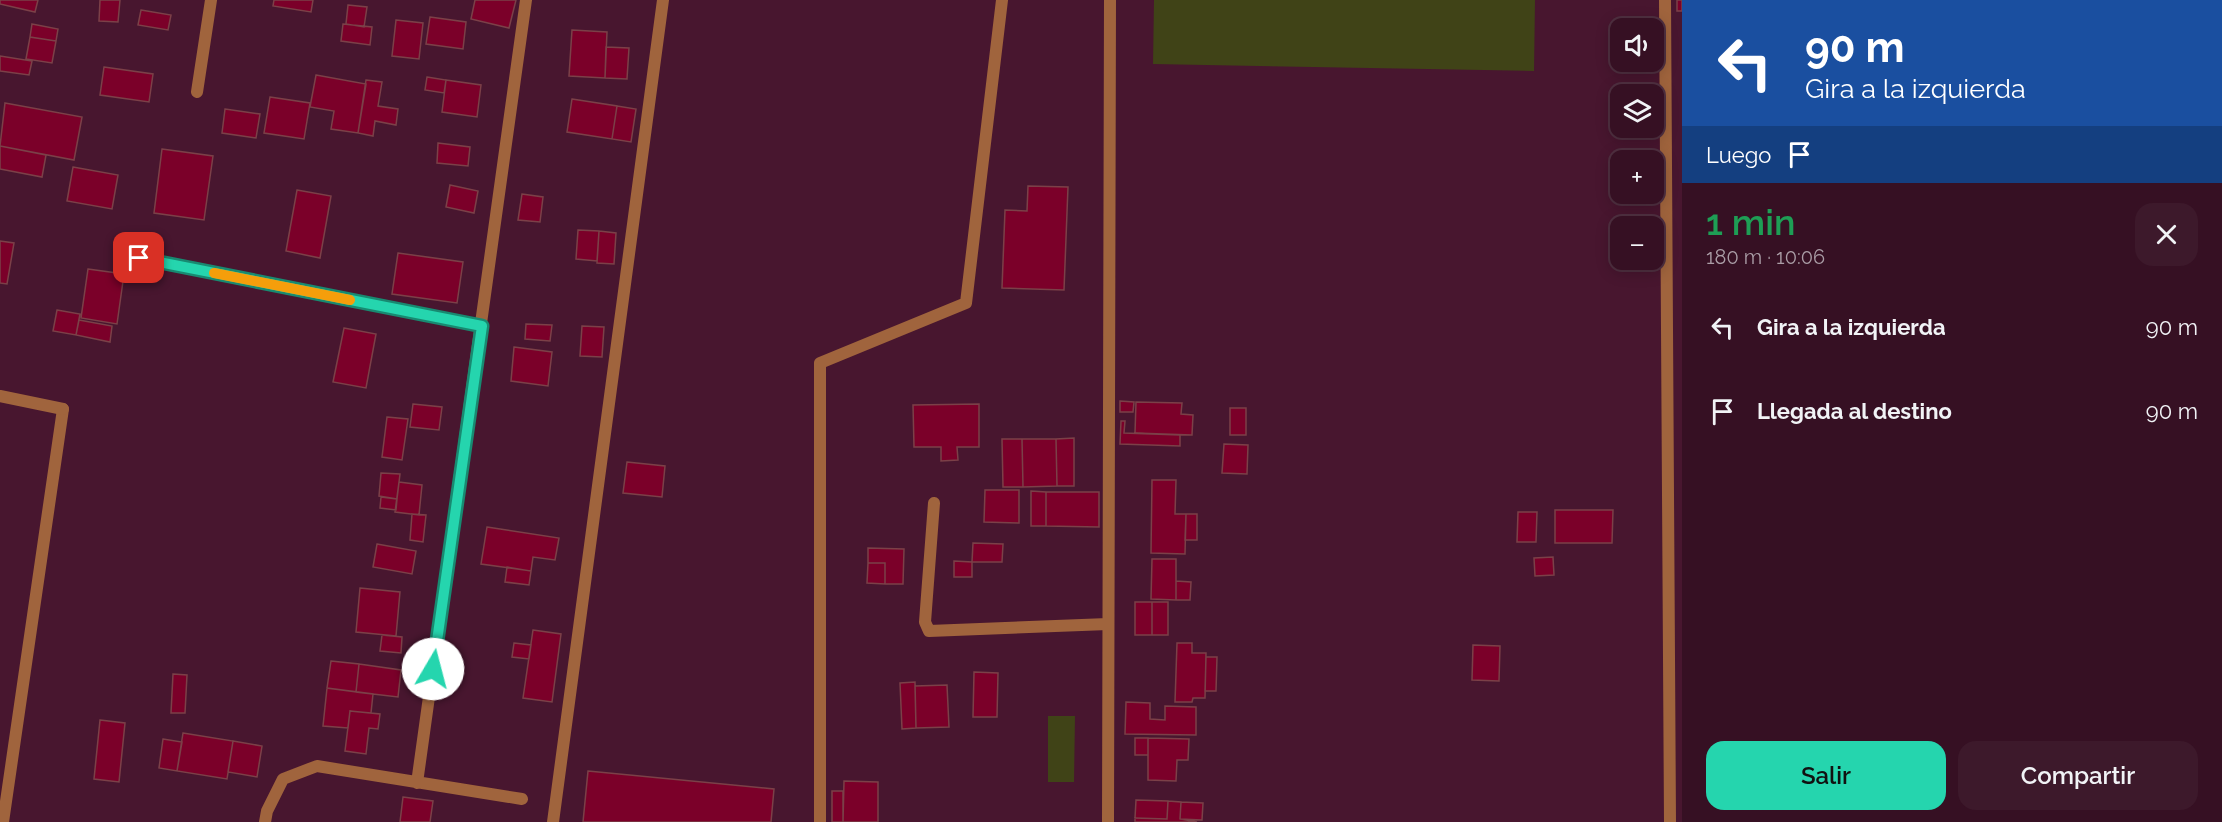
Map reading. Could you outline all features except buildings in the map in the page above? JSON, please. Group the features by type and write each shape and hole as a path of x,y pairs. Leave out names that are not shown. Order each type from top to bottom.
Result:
{"street":[{"path":"196,92 211,0"},
{"path":"417,783 526,0"},
{"path":"553,822 663,0"},
{"path":"819,822 820,363 966,303 1002,0"},
{"path":"1108,822 1110,0"},
{"path":"1665,0 1670,822"},
{"path":"139,258 482,326"},
{"path":"0,396 63,409 3,822"},
{"path":"934,503 925,622 929,631 1108,624"},
{"path":"265,822 267,811 283,779 318,766 522,799"}],"green space":[{"path":"1154,0 1535,0 1534,71 1153,64"},
{"path":"1048,716 1075,716 1074,782 1048,782"}],"slow traffic":[{"path":"214,273 350,300"}],"route":[{"path":"139,258 482,326 433,669"}]}
